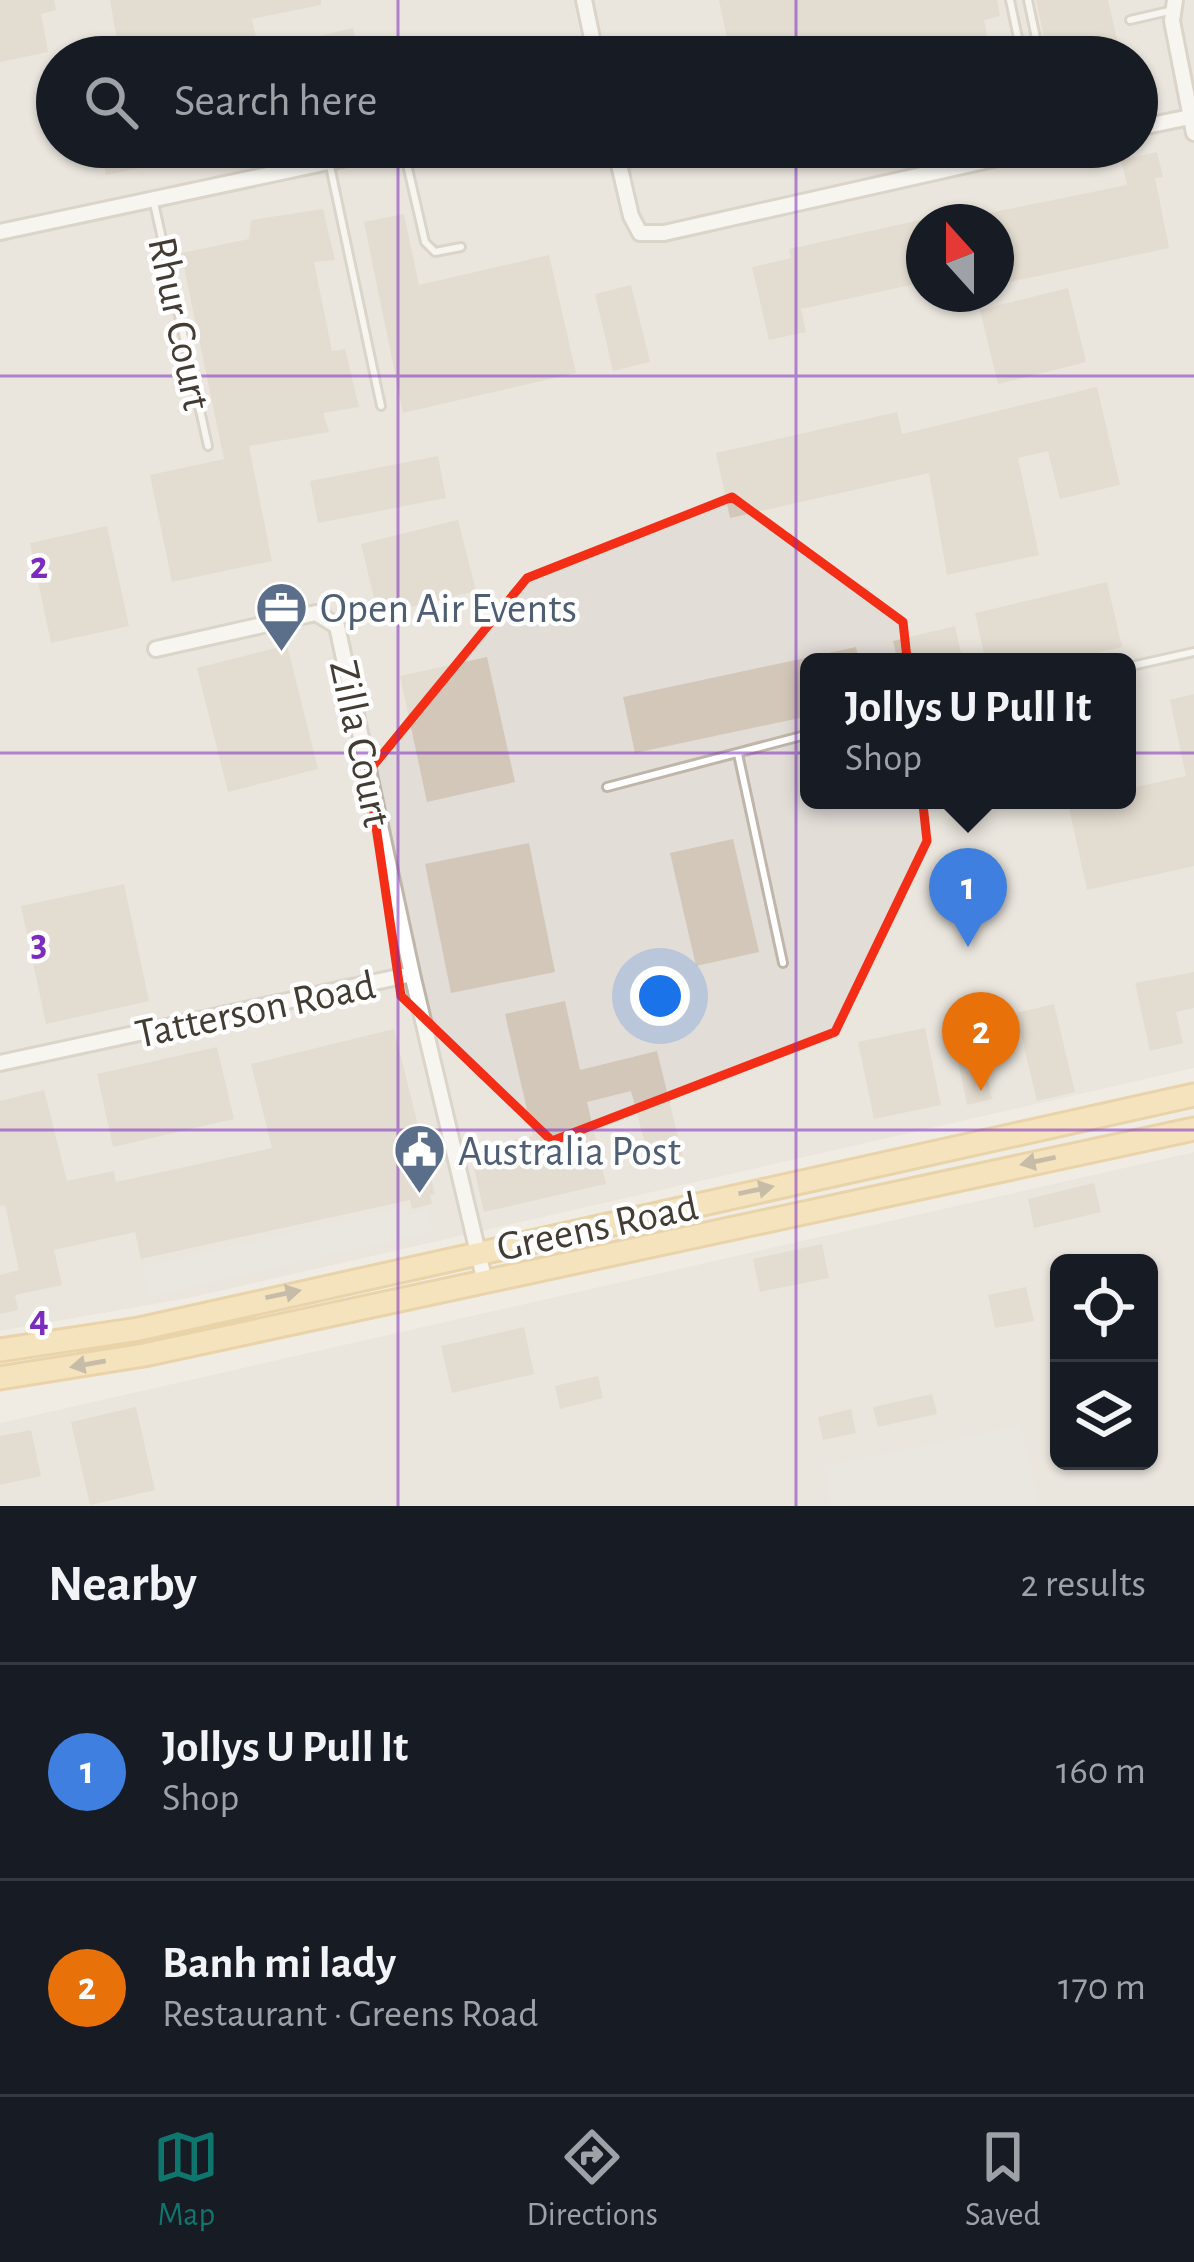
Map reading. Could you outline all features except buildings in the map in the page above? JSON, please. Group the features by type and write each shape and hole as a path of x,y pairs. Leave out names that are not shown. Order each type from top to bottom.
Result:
{"main road":[{"name":"Greens Road","path":"0,1350 169,1322 1194,1095"},
{"path":"1091,1117 1097,1149"},
{"name":"Greens Road","path":"0,1378 176,1348 1194,1129"},
{"path":"169,1322 176,1348"}],"street":[{"path":"584,0 592,36"},
{"path":"1158,127 1192,125 1174,5"},
{"path":"0,232 301,168"},
{"path":"620,168 640,233 664,233 954,168"},
{"name":"Zilla Court","path":"156,649 316,613 337,626 412,974"},
{"name":"Tatterson Road","path":"0,1064 412,974 485,1282"}],"lane":[{"path":"1010,0 1018,36"},
{"path":"1028,0 1036,36"},
{"path":"1130,20 1174,5"},
{"path":"330,168 381,406"},
{"path":"406,168 425,242 435,252 461,247"},
{"name":"Rhur Court","path":"154,200 208,446"},
{"path":"1136,665 1194,652"},
{"path":"607,787 800,737"},
{"path":"738,754 783,963"}],"highlighted area":[{"path":"732,497 903,622 927,841 835,1032 552,1141 401,996 368,772 527,578"}],"shaded area":[{"path":"0,0 1194,0 1194,1068 189,1298 0,1331"},
{"path":"1194,1152 1194,1506 0,1506 0,1423"},
{"path":"407,1206 409,1214 428,1210 433,1232 149,1297 143,1266"},
{"path":"1021,1425 1039,1503 831,1506 824,1466"}],"place":[{"name":"Open Air Events","path":"281,653"},
{"name":"Jollys U Pull It","path":"968,947"},
{"name":"Banh mi lady","path":"981,1091"},
{"name":"Australia Post","path":"419,1196"}]}
